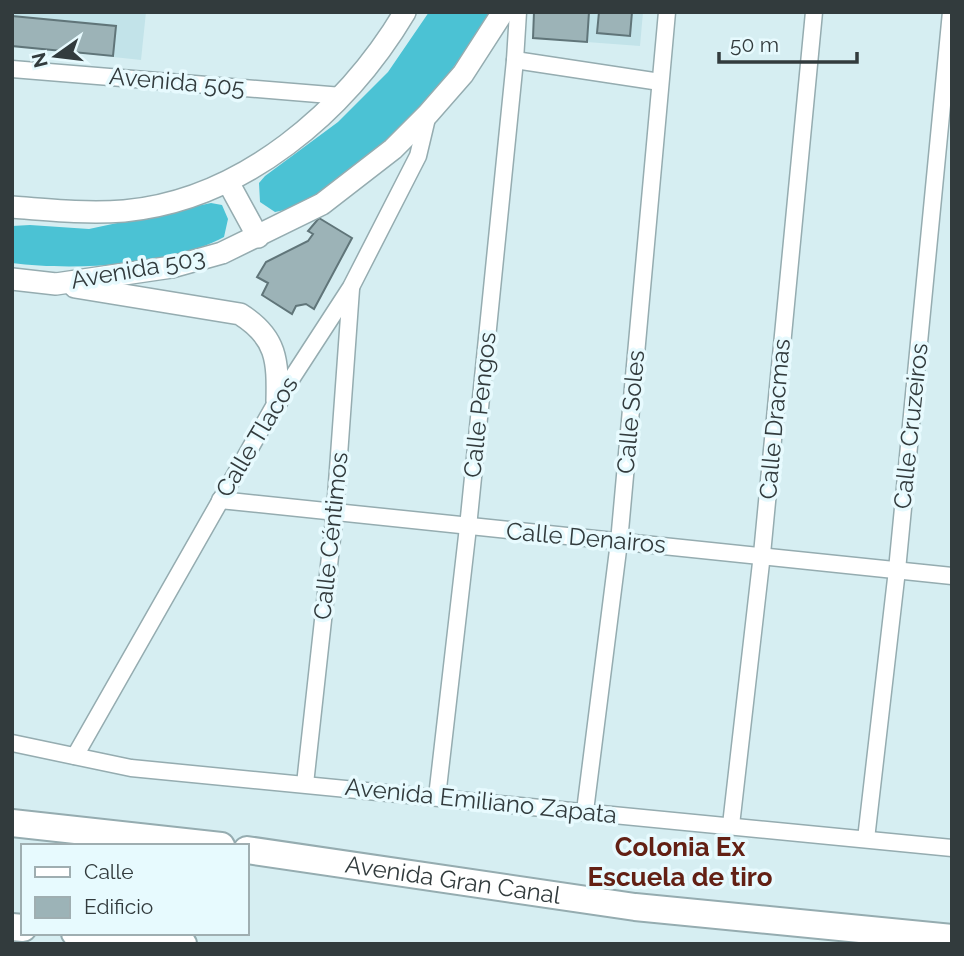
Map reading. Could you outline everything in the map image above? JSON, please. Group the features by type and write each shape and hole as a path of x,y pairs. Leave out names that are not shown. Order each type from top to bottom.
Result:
{"main road":[{"path":"12,823 202,844"},
{"name":"Avenida Gran Canal","path":"248,850 635,907 952,938"},
{"path":"95,935 183,944"}],"street":[{"path":"12,207 125,211 194,196 228,182 291,143 342,96 384,48 405,12"},
{"name":"Avenida 503","path":"12,279 56,284 172,267 222,253 322,204 393,149 428,114 463,74 503,12"},
{"name":"Calle Pengos","path":"437,797 468,527 518,12"},
{"name":"Calle Soles","path":"585,811 620,542 667,12"},
{"name":"Calle Dracmas","path":"732,825 762,554 814,12"},
{"name":"Calle Cruzeiros","path":"866,839 897,570 951,12"},
{"path":"515,60 660,82"},
{"name":"Avenida 505","path":"12,69 342,96"},
{"name":"Calle Tlacos","path":"75,756 277,401 351,287 418,156 428,114"},
{"path":"228,182 258,237"},
{"path":"56,284 240,314 260,329 275,351 278,370 277,401"},
{"name":"Calle Céntimos","path":"305,784 335,511 351,287"},
{"name":"Calle Denairos","path":"219,500 468,527 762,554 952,576"},
{"name":"Avenida Emiliano Zapata","path":"12,743 131,768 952,848"}],"shaded area":[{"path":"12,12 146,12 141,60 12,46"},
{"path":"429,12 490,12 456,64 430,97 377,151 304,203 275,212 260,202 259,183 265,176 338,122 388,72"},
{"path":"534,12 643,12 640,46 533,38"},
{"path":"211,203 222,205 228,219 224,237 202,247 121,264 63,266 12,263 12,226 89,229"}],"building":[{"path":"534,12 589,12 587,42 533,38"},
{"path":"599,12 632,12 630,36 597,33"},
{"path":"12,16 116,26 113,56 12,46"},
{"path":"319,218 352,238 314,309 306,304 296,306 292,314 262,295 268,283 257,277 266,262 308,241 313,234 308,231"}],"district":[{"name":"Colonia Ex Escuela de tiro","path":"680,862"}]}
